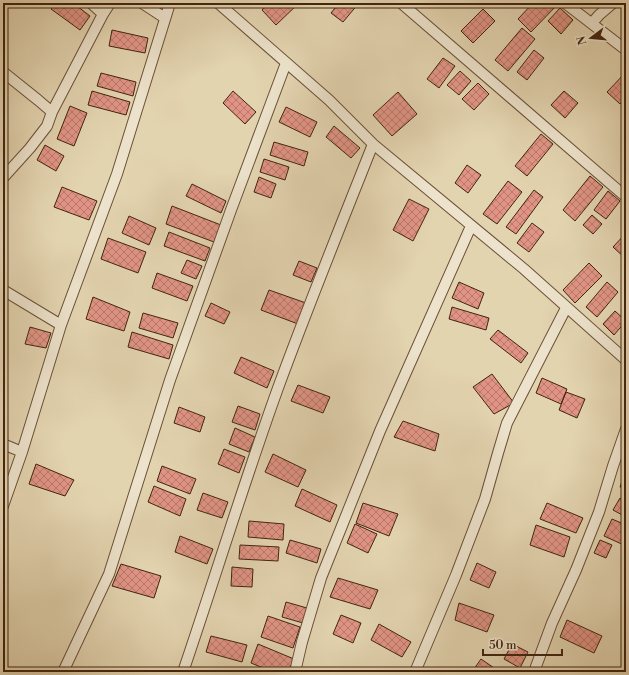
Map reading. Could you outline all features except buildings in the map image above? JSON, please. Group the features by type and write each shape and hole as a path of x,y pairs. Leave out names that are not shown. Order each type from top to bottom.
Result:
{"street":[{"path":"90,3 103,14"},
{"path":"3,178 30,148 47,126 52,112 110,3"},
{"path":"142,3 165,18"},
{"path":"3,506 22,452 61,325 117,174 170,3"},
{"path":"218,3 329,100 373,144 524,269 626,360"},
{"path":"401,3 626,198"},
{"path":"565,3 626,50"},
{"path":"592,23 613,3"},
{"path":"63,672 109,574 173,373 234,202 286,63"},
{"path":"3,72 52,112"},
{"path":"183,672 238,503 278,388 306,312 373,144"},
{"path":"295,672 302,642 321,578 380,432 471,226"},
{"path":"3,290 61,325"},
{"path":"414,672 456,575 485,499 507,423 566,308"},
{"path":"534,672 552,623 576,570 599,512 626,429"},
{"path":"3,444 22,452"}]}
